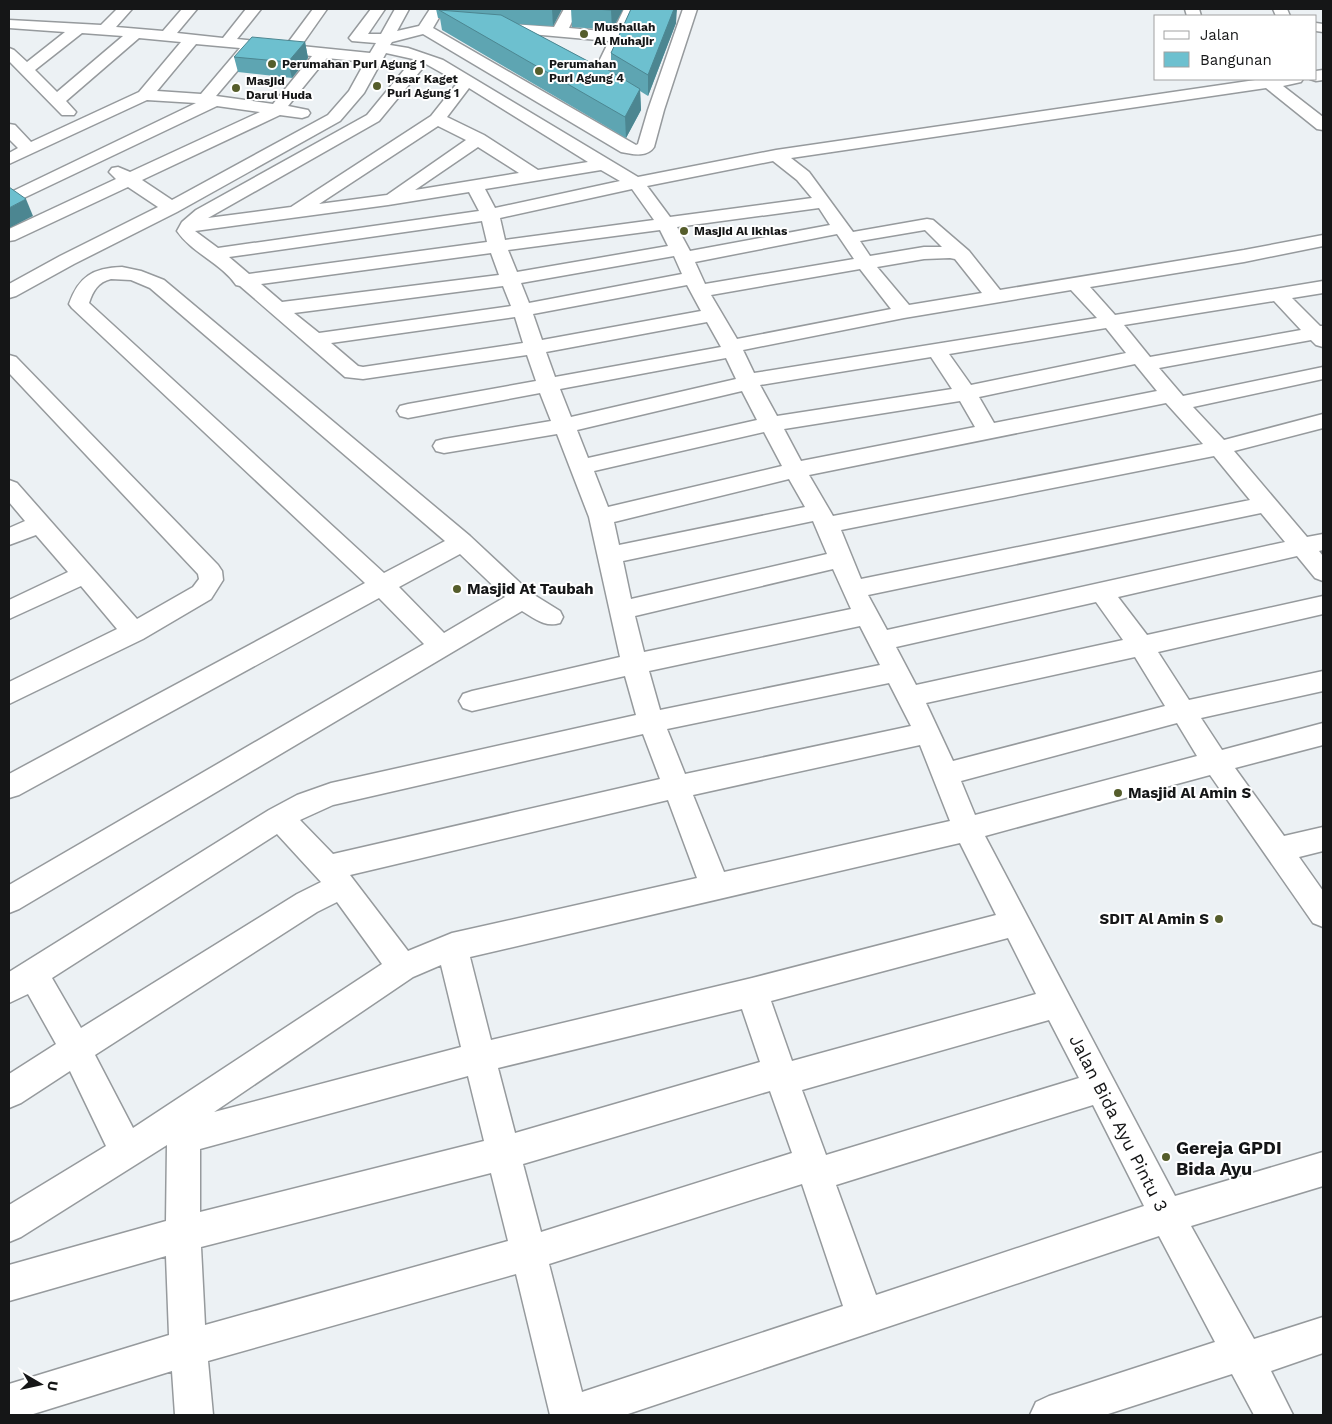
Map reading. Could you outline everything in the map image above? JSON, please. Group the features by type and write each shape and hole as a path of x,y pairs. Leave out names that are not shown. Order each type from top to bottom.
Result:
{"street":[{"path":"105,30 125,9"},
{"path":"166,36 190,9"},
{"path":"227,42 254,9"},
{"path":"291,49 320,9"},
{"path":"347,54 378,9"},
{"path":"402,9 400,38 403,51 423,57 467,80 637,184"},
{"path":"10,290 171,208 334,118 400,38 437,9"},
{"path":"559,33 571,9"},
{"path":"600,76 630,11 649,14"},
{"path":"357,38 400,38 547,102 627,148 637,150 646,147 656,110 689,13 668,15"},
{"path":"42,25 53,14"},
{"path":"478,26 501,21 525,31 618,37"},
{"path":"9,24 105,30 347,54 448,24"},
{"path":"26,70 79,28"},
{"path":"525,31 531,39 548,48"},
{"path":"57,100 136,33"},
{"path":"81,125 145,94 192,39"},
{"path":"9,159 28,149 81,145 209,100 251,45"},
{"path":"9,236 277,110 323,52"},
{"path":"9,53 81,125 81,145"},
{"path":"423,57 373,118 202,214 188,226 186,231 242,281 352,372 363,373 534,348 714,315"},
{"path":"583,66 616,86"},
{"path":"294,212 437,119 467,80"},
{"path":"214,254 490,215 694,170 776,155 1216,84 1286,80"},
{"path":"1268,82 1323,125"},
{"path":"145,94 209,100 334,118"},
{"path":"640,100 656,110"},
{"path":"522,113 547,102"},
{"path":"437,119 478,140 534,175"},
{"path":"9,129 28,149"},
{"path":"388,200 478,140"},
{"path":"81,145 171,208"},
{"path":"50,218 14,198 81,145"},
{"path":"776,155 804,176 865,263 904,312"},
{"path":"188,226 388,200 605,164"},
{"name":"Jalan Bida Ayu Pintu 3","path":"637,184 666,224 696,285 732,348 747,382 823,519 853,589 882,641 928,733 966,829 1274,1415"},
{"path":"474,186 490,215 498,248 522,310 534,348 600,517 634,664 651,722 715,887"},
{"path":"242,281 498,248 824,202"},
{"path":"277,309 510,279 682,254 927,224 962,255 994,296"},
{"path":"408,411 548,386 904,312 1244,256 1323,240"},
{"path":"314,340 696,285 865,263 924,253 950,252 962,255"},
{"path":"67,260 96,276"},
{"path":"440,645 382,585 79,304 80,296 96,276 123,272 141,275 157,284 462,542 522,598 551,618"},
{"path":"1076,284 1112,322 1142,361 1266,504 1313,545 1323,572"},
{"path":"444,446 564,426 747,382 1323,287"},
{"path":"1279,295 1321,335"},
{"path":"580,467 770,424 966,393 1142,361 1321,335"},
{"path":"936,350 966,393 988,431"},
{"path":"9,694 134,632 202,593 211,580 210,572 10,366"},
{"path":"600,517 795,470 988,431 1323,373"},
{"path":"609,556 1219,448 1323,421"},
{"path":"9,488 134,632"},
{"path":"853,589 1266,504"},
{"path":"9,537 39,524"},
{"path":"9,787 462,542"},
{"path":"882,641 1313,545"},
{"path":"621,610 840,559"},
{"path":"9,610 83,574"},
{"path":"1100,591 1141,646 1216,762 1323,914"},
{"path":"9,900 522,598"},
{"path":"909,696 1323,605"},
{"path":"472,702 634,664 868,615"},
{"path":"128,1152 76,1050 21,981 279,818 307,803 331,794 651,722 897,671"},
{"path":"944,774 1184,711 1323,681"},
{"path":"9,1092 307,903 335,877 676,787 928,733"},
{"path":"9,1225 128,1152 184,1125 402,967 452,947 966,829 1323,734"},
{"path":"279,818 335,877 402,967"},
{"path":"1278,850 1323,839"},
{"path":"184,1125 478,1058 752,992 1016,923"},
{"path":"452,947 478,1058 569,1415 1168,1216 1323,1169"},
{"path":"752,992 865,1316"},
{"path":"9,1283 183,1234 503,1153 781,1076 1057,1003"},
{"path":"9,1403 188,1348 528,1253 1101,1087"},
{"path":"184,1125 183,1234 188,1348 194,1415"},
{"path":"1049,1415 1243,1356 1323,1335"}],"building":[{"path":"631,9 674,9 648,75 611,53"},
{"path":"439,10 501,15 599,67 600,65 640,89 625,117"},
{"path":"252,37 305,42 288,62 234,57"},
{"path":"9,187 26,199 9,208"}],"place":[{"name":"Mushallah Al Muhajir","path":"584,34"},
{"name":"Perumahan Puri Agung 1","path":"272,64"},
{"name":"Perumahan Puri Agung 4","path":"539,71"},
{"name":"Pasar Kaget Puri Agung 1","path":"377,86"},
{"name":"Masjid Darul Huda","path":"236,88"},
{"name":"Masjid Al Ikhlas","path":"684,231"},
{"name":"Masjid At Taubah","path":"457,589"},
{"name":"Masjid Al Amin S","path":"1118,793"},
{"name":"SDIT Al Amin S","path":"1219,919"},
{"name":"Gereja GPDI Bida Ayu","path":"1166,1157"}]}
